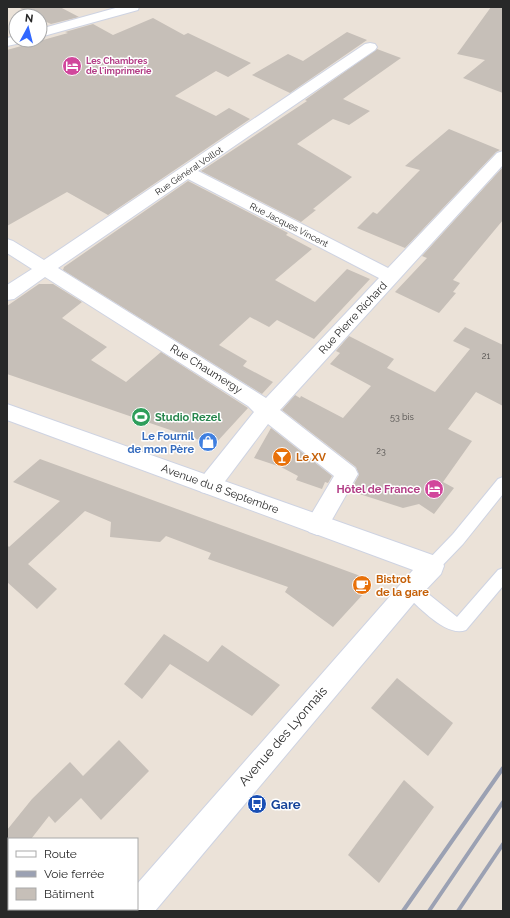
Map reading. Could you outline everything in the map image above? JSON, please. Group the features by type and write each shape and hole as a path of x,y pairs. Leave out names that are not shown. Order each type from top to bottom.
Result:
{"street":[{"path":"48,31 133,7"},
{"name":"Rue Général Voillot","path":"7,294 370,47"},
{"name":"Rue Pierre Richard","path":"209,485 266,411 503,156"},
{"name":"Rue Jacques Vincent","path":"187,172 391,276"},
{"name":"Rue Chaumergy","path":"7,245 235,386 255,400 266,411 347,474 317,525"},
{"name":"Avenue du 8 Septembre","path":"7,412 432,566"},
{"name":"Avenue des Lyonnais","path":"138,907 432,566"}],"lane":[{"path":"432,566 458,539 503,483"},
{"path":"410,590 450,623 460,625 503,575"}],"building":[{"path":"18,7 60,7 79,17 51,24 48,23 48,8"},
{"path":"491,7 503,7 503,93 463,78 485,60 457,54"},
{"path":"153,18 184,35 188,33 251,63 228,77 216,71 175,96 216,116 229,108 250,119 108,215 67,192 7,226 7,50 14,48 48,48 48,39 93,24 113,35"},
{"path":"347,32 367,40 290,93 252,75 288,54 303,61"},
{"path":"377,49 401,58 343,99 370,111 349,125 333,119 297,144 352,177 313,209 316,210 301,222 201,171 307,101 305,100"},
{"path":"449,129 500,150 496,152 405,248 357,228 373,212 377,214 420,170 405,166"},
{"path":"503,167 503,220 453,280 460,283 453,292 456,293 439,313 395,292 427,258 422,256"},
{"path":"188,181 288,233 286,235 312,249 275,280 315,302 347,269 370,279 314,339 277,320 269,327 250,317 219,345 247,361 243,366 273,382 262,394 63,270 64,267"},
{"path":"39,284 53,284 82,302 62,318 107,347 91,360 126,382 161,352 248,408 214,445 7,374 7,306"},
{"path":"465,327 503,345 503,406 476,392 448,429 472,441 443,482 454,488 434,514 419,504 403,508 350,491 359,475 356,467 282,410 295,395 300,398 301,396 343,418 371,386 330,364 340,353 336,351 349,336 394,359 387,368 435,392 470,349 453,341"},
{"path":"271,428 332,476 328,483 325,482 322,489 296,480 298,476 281,467 254,458"},
{"path":"40,459 366,578 368,586 366,591 333,627 285,592 288,587 208,559 211,553 166,536 160,542 110,537 111,522 85,511 28,564 57,589 37,609 7,582 7,545 9,547 60,501 13,482"},
{"path":"164,634 208,662 222,645 280,685 252,716 170,664 142,699 124,684"},
{"path":"397,678 453,723 428,756 371,708"},
{"path":"119,740 149,771 101,820 81,798 55,823 49,816 32,838 7,839 7,830 32,799 70,762 83,776"},
{"path":"404,780 434,807 379,883 348,855"}],"railway":[{"path":"403,911 503,768"},
{"path":"429,911 503,802"},
{"path":"458,911 503,844"}],"place":[{"name":"Les Chambres de l'imprimerie","path":"72,66"},
{"name":"Studio Rezel","path":"141,417"},
{"name":"Le Fournil de mon Père","path":"208,442"},
{"name":"Le XV","path":"282,457"},
{"name":"Hôtel de France","path":"434,489"},
{"name":"Bistrot de la gare","path":"362,585"},
{"name":"Gare","path":"257,804"}]}
